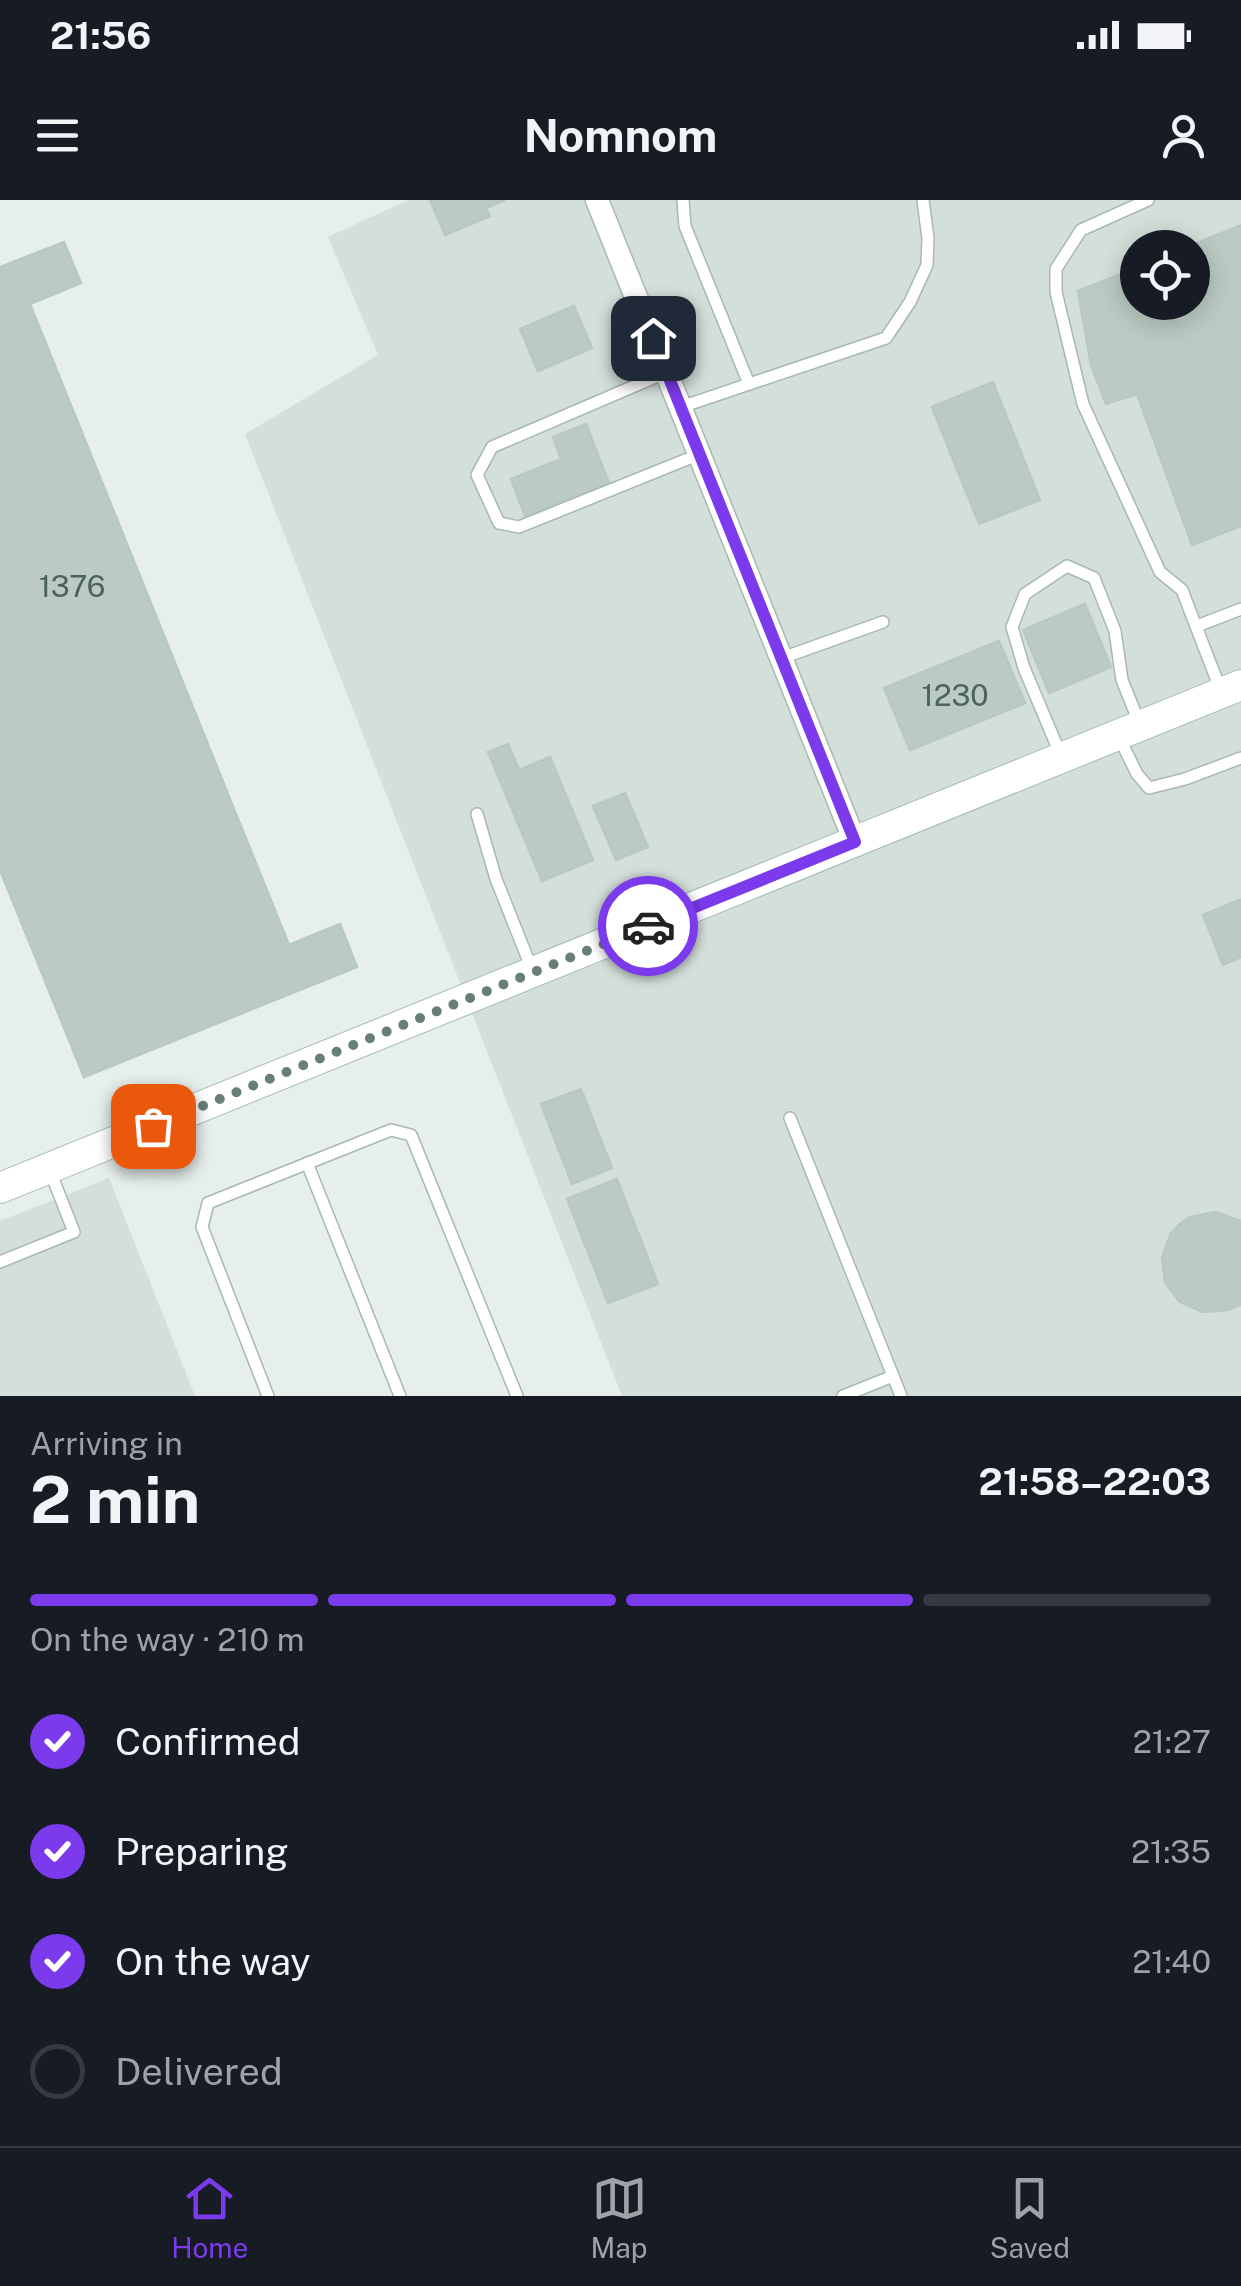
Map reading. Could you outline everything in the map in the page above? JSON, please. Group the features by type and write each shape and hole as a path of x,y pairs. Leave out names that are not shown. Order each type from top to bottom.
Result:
{"main road":[{"path":"0,1188 1232,689"}],"street":[{"path":"597,200 855,842"}],"lane":[{"path":"683,200 684,226 749,384"},
{"path":"681,407 886,338 910,302 927,265 923,200"},
{"path":"1148,200 1081,230 1056,269 1056,292 1083,404 1160,572 1182,590 1196,626 1232,689"},
{"path":"667,372 492,447 477,475 499,523 520,527 700,454"},
{"path":"1062,758 1024,668 1012,627 1026,594 1066,566 1094,578 1115,632 1137,774 1149,788 1241,758"},
{"path":"1196,626 1241,609"},
{"path":"782,658 883,622"},
{"path":"476,814 496,879 534,972"},
{"path":"790,1118 901,1396"},
{"path":"268,1396 202,1227 208,1203 391,1130 412,1135 517,1396"},
{"path":"308,1163 400,1396"},
{"path":"0,1262 74,1232 49,1168"},
{"path":"843,1396 893,1376"}],"shaded area":[{"path":"408,200 1241,200 1241,1396 622,1396 245,434 378,355 328,237"},
{"path":"109,1178 195,1396 0,1396 0,1221"}],"building":[{"path":"430,200 505,200 486,208 490,216 445,235"},
{"path":"1241,225 1241,526 1192,545 1137,394 1106,404 1091,365 1078,291 1120,274 1120,320 1210,320 1210,238"},
{"path":"64,242 81,283 30,304 289,945 340,924 357,967 84,1077 0,870 0,267"},
{"path":"574,306 592,348 538,371 520,329"},
{"path":"993,382 1040,500 979,524 932,407"},
{"path":"586,424 609,483 525,516 511,479 561,459 553,437"},
{"path":"1085,604 1111,667 1049,693 1023,630"},
{"path":"999,641 1025,703 910,750 884,688"},
{"path":"508,744 519,770 550,757 593,860 542,881 488,752"},
{"path":"625,793 648,847 616,860 593,806"},
{"path":"1241,899 1241,957 1223,965 1203,915"},
{"path":"581,1089 612,1168 572,1184 541,1104"},
{"path":"617,1179 658,1284 608,1303 567,1199"},
{"path":"1215,1212 1241,1221 1241,1304 1228,1310 1203,1312 1180,1302 1172,1292 1165,1282 1162,1257 1171,1233 1180,1224 1190,1217"}],"way so far":[{"path":"153,1126 648,926"}],"route":[{"path":"648,926 855,842 653,338"}]}
